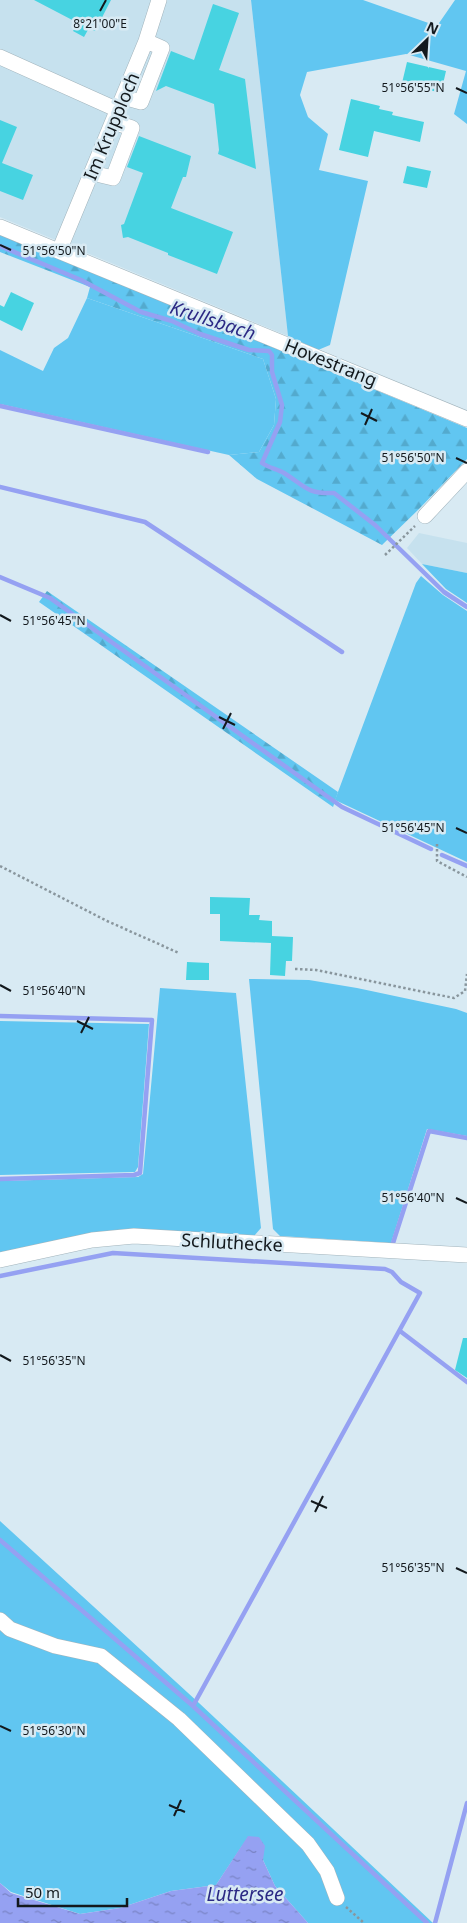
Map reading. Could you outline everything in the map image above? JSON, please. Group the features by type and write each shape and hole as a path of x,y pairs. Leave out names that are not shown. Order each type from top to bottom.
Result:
{"street":[{"name":"Im Krupploch","path":"59,250 146,41 159,0"},
{"path":"0,57 118,110 132,128 113,178 92,173"},
{"name":"Hovestrang","path":"0,226 467,419"},
{"path":"425,516 467,471"},
{"name":"Schluthecke","path":"0,1260 92,1240 134,1236 467,1255"},
{"path":"0,1620 10,1629 55,1646 101,1656 179,1719 308,1844 327,1871 337,1898"}],"path":[{"path":"384,554 425,516"},
{"path":"437,844 437,861 467,877"},
{"path":"0,866 107,921 179,953"},
{"path":"295,968 316,970 454,998 465,991 467,974"},
{"path":"337,1898 364,1923"}],"shaded area":[{"path":"0,0 251,0 288,336 0,217"},
{"path":"419,533 467,543 467,573 422,564 407,548"}],"green space":[{"path":"251,0 363,0 437,26 455,0 467,0 467,124 454,114 466,71 406,54 307,72 300,95 308,117 328,134 319,170 368,181 330,345 318,350 288,336"},
{"path":"0,234 467,428 467,459 382,545 257,479 229,455 259,452 274,425 276,399 263,359 87,298 90,287 0,252"},
{"path":"87,298 263,359 276,399 274,425 259,452 229,455 0,404 0,350 43,371 54,348 68,338"},
{"path":"422,564 467,573 467,603 446,589"},
{"path":"421,576 443,595 467,611 467,862 335,800 416,583"},
{"path":"47,591 338,792 333,807 39,602"},
{"path":"249,979 309,980 357,988 467,1013 467,1136 427,1129 391,1243 280,1236 273,1229"},
{"path":"160,988 236,993 261,1228 253,1237 137,1231 0,1253 0,1181 138,1177 143,1174"},
{"path":"0,1021 149,1024 138,1167 135,1172 0,1175"},
{"path":"0,1521 199,1703 433,1923 308,1923 275,1886 263,1860 242,1846 216,1885 171,1891 120,1908 80,1914 11,1892 0,1883"}],"water":[{"name":"Luttersee","path":"248,1836 259,1837 265,1846 263,1860 275,1886 308,1923 0,1923 0,1883 11,1893 80,1914 120,1908 171,1891 216,1885"}],"building":[{"path":"34,0 111,0 95,31 89,28 84,37 73,31 78,23"},
{"path":"213,4 239,13 219,70 245,79 256,169 218,154 214,104 166,86 156,91 171,51 194,60"},
{"path":"407,62 446,71 441,93 402,83"},
{"path":"351,99 380,106 379,109 393,112 392,115 424,122 420,142 374,131 368,157 339,150"},
{"path":"0,120 17,127 2,163 33,175 23,200 0,191"},
{"path":"139,136 191,156 186,177 183,177 171,208 233,232 217,274 128,237 123,238 121,225 124,224 143,173 127,167"},
{"path":"407,166 431,171 427,188 403,183"},
{"path":"11,292 34,303 22,331 0,320 0,305 4,307"},
{"path":"210,897 250,898 249,915 260,915 259,920 272,921 272,936 293,937 292,961 286,961 285,976 270,975 271,943 220,941 220,914 210,914"},
{"path":"187,962 209,963 209,980 186,980"},
{"path":"463,1338 467,1338 467,1378 455,1370"}],"waterway":[{"name":"Krullsbach","path":"0,246 81,280 141,312 172,321 200,334 249,350 269,351 272,355 272,372 282,405 280,422 262,463 284,473 311,491 334,493 375,525 444,592 467,607"},
{"path":"0,406 208,452"},
{"path":"0,487 145,522 342,652"},
{"path":"0,577 50,598 342,807 431,849"},
{"path":"442,855 467,866"},
{"path":"0,1016 152,1020 140,1173 134,1175 0,1179"},
{"path":"393,1243 429,1131 467,1138"},
{"path":"0,1276 113,1253 385,1269 392,1272 401,1282 420,1293 193,1706"},
{"path":"400,1331 467,1382"},
{"path":"0,1540 193,1706 427,1923"},
{"path":"435,1923 467,1803"}]}
